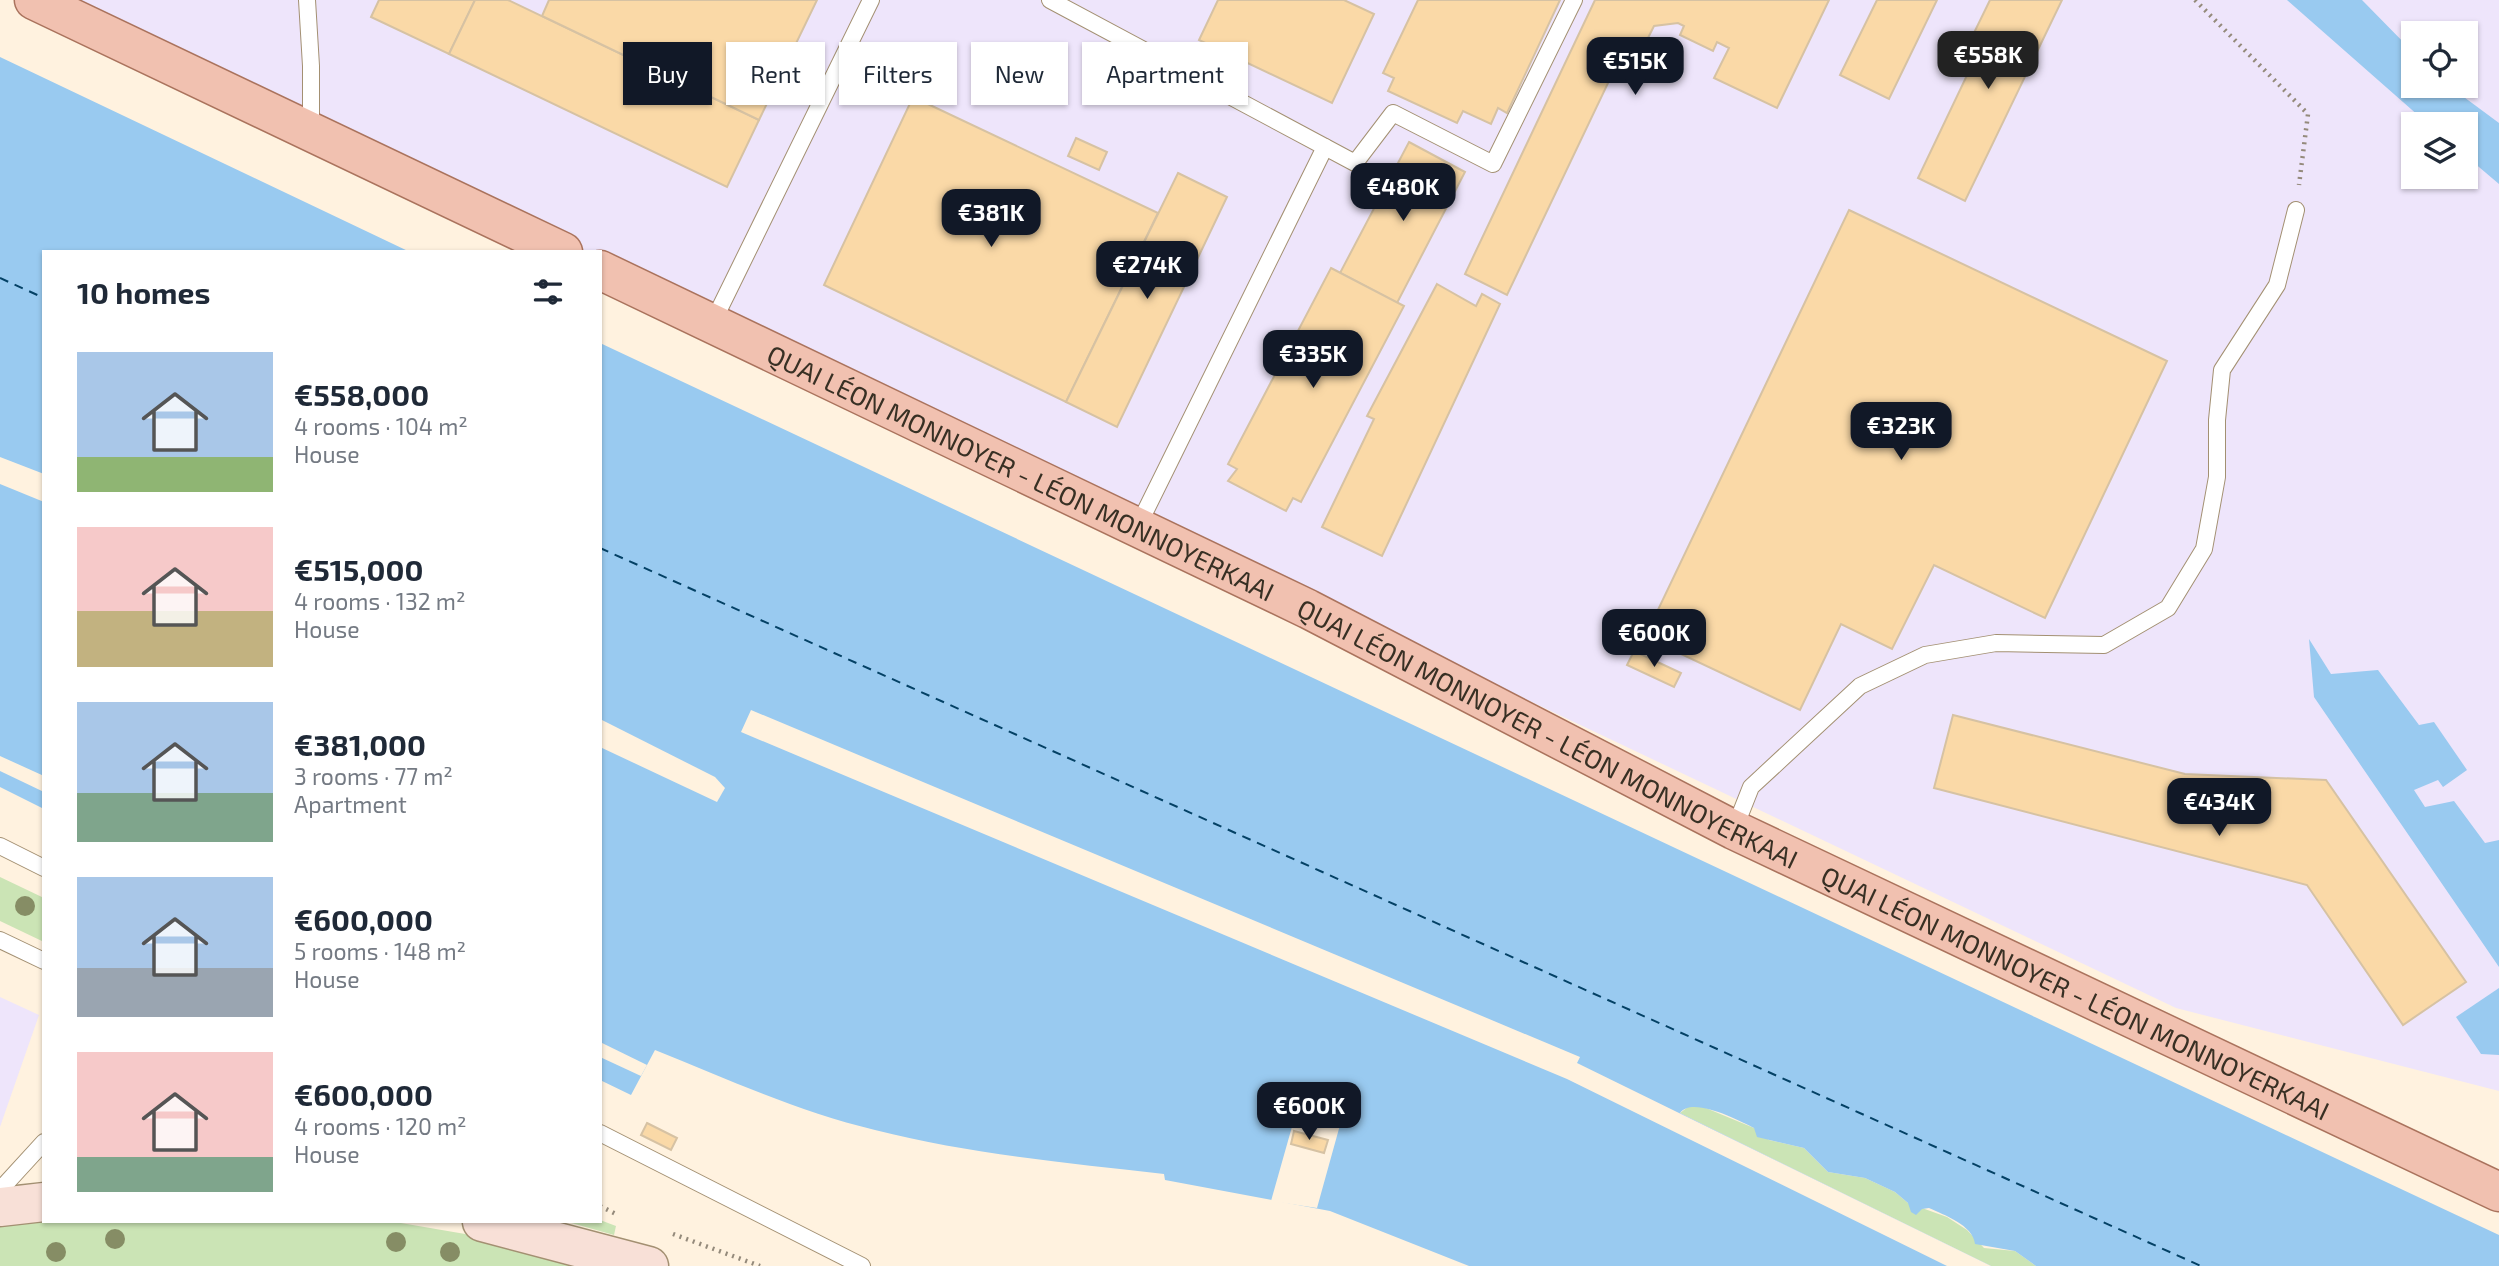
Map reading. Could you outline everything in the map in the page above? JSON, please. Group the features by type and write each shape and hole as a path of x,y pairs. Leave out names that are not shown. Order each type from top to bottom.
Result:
{"main road":[{"path":"34,0 559,250"},
{"name":"QUAI LÉON MONNOYER - LÉON MONNOYERKAAI","path":"602,271 1308,609 1734,830 2499,1192"},
{"path":"0,1207 42,1202"},
{"path":"486,1223 649,1266"}],"lane":[{"path":"307,0 311,66 310,131"},
{"path":"712,324 871,0"},
{"path":"1050,0 1355,163 1394,113 1493,164 1574,0"},
{"path":"1137,529 1325,147"},
{"path":"1734,830 1751,787 1860,686 1925,655 1996,643 2104,645 2168,608 2204,549 2217,477 2217,420 2222,370 2277,285 2296,210"},
{"path":"0,846 42,867"},
{"path":"0,940 42,960"},
{"path":"602,1134 862,1266"},
{"path":"0,1190 42,1144"}],"path":[{"path":"2195,0 2308,114 2296,210"},
{"path":"602,1207 627,1219"},
{"path":"664,1231 760,1266"}],"shaded area":[{"path":"56,0 2499,0 2499,1091 2176,1008 602,260 602,250 582,250"},
{"path":"0,997 39,1015 0,1127"}],"green space":[{"path":"0,877 42,897 42,941 0,921"},
{"path":"1701,1106 1754,1128 1769,1140 1804,1148 1828,1172 1865,1178 1895,1192 1908,1203 1947,1217 1967,1230 1984,1248 2015,1251 2036,1266 1991,1266 1680,1113 1688,1107"},
{"path":"42,1219 42,1223 401,1223 471,1235 592,1266 0,1266 0,1224"},
{"path":"602,1221 616,1226 614,1235 572,1223 602,1223"}],"water":[{"path":"2287,0 2362,0 2401,40 2401,98 2465,98 2499,123 2499,184 2478,166 2478,112 2414,112"},
{"path":"0,57 406,250 42,250 42,808 0,787"},
{"path":"602,344 2499,1235 2499,1266 2036,1266 2015,1251 1975,1244 1964,1226 1929,1208 1922,1209 1916,1215 1911,1212 1908,1203 1895,1192 1865,1178 1828,1172 1804,1148 1757,1137 1754,1128 1716,1111 1694,1107 1686,1108 1680,1113 1991,1266 1469,1266 1330,1211 1165,1180 1164,1174 983,1152 847,1123 764,1094 655,1050 631,1095 602,1081"},
{"path":"2309,639 2331,674 2378,670 2419,725 2434,722 2467,770 2443,787 2438,780 2414,790 2425,807 2454,801 2485,843 2499,840 2499,967 2314,697"},
{"path":"2499,988 2499,1055 2481,1054 2456,1017"}],"pier":[{"path":"0,457 42,473 42,501 0,484"},
{"path":"751,710 1580,1057 1577,1063 1991,1266 1947,1266 1567,1079 741,732"},
{"path":"602,720 715,777 725,788 717,802 602,748"},
{"path":"0,756 42,775 42,791 0,771"},
{"path":"602,1043 647,1065 641,1076 602,1058"},
{"path":"1297,1109 1303,1111 1301,1120 1328,1127 1331,1118 1340,1125 1317,1208 1271,1201"}],"building":[{"path":"379,0 475,0 449,54 371,17"},
{"path":"475,0 508,0 623,55 623,105 712,105 712,98 759,120 727,187 449,54"},
{"path":"549,0 817,0 797,42 726,42 726,104 712,97 712,42 623,42 623,55 542,16"},
{"path":"1218,0 1344,0 1374,14 1332,103 1248,63 1248,42 1199,40"},
{"path":"1418,0 1560,0 1507,113 1498,108 1491,124 1463,111 1457,123 1388,91 1394,78 1383,73"},
{"path":"1595,0 1829,0 1777,108 1714,78 1729,48 1717,42 1713,51 1680,35 1684,26 1678,23 1654,26 1643,48 1628,41 1507,295 1465,274"},
{"path":"1877,0 1937,0 1889,99 1840,75"},
{"path":"1990,0 2062,0 1965,201 1918,178 1981,46 1970,41"},
{"path":"728,105 766,105 759,120"},
{"path":"909,105 930,105 1158,213 1066,402 824,285"},
{"path":"1076,138 1107,152 1099,170 1068,156"},
{"path":"1409,142 1465,172 1397,303 1340,273"},
{"path":"1178,173 1227,197 1117,427 1066,402"},
{"path":"1849,210 2167,361 2045,618 1934,565 1892,649 1841,624 1800,710 1645,637"},
{"path":"1331,268 1404,306 1301,502 1293,498 1286,511 1228,481 1237,469 1228,464"},
{"path":"1437,284 1476,306 1482,294 1500,304 1382,556 1322,527 1374,419 1367,416"},
{"path":"1634,651 1681,673 1674,687 1627,665"},
{"path":"1953,715 2185,774 2326,780 2466,982 2403,1025 2307,885 1934,788"},
{"path":"647,1123 677,1138 671,1150 641,1135"},
{"path":"1294,1131 1328,1140 1324,1153 1291,1144"}],"ferry route":[{"path":"0,278 42,297"},
{"path":"602,549 2201,1266"}]}
